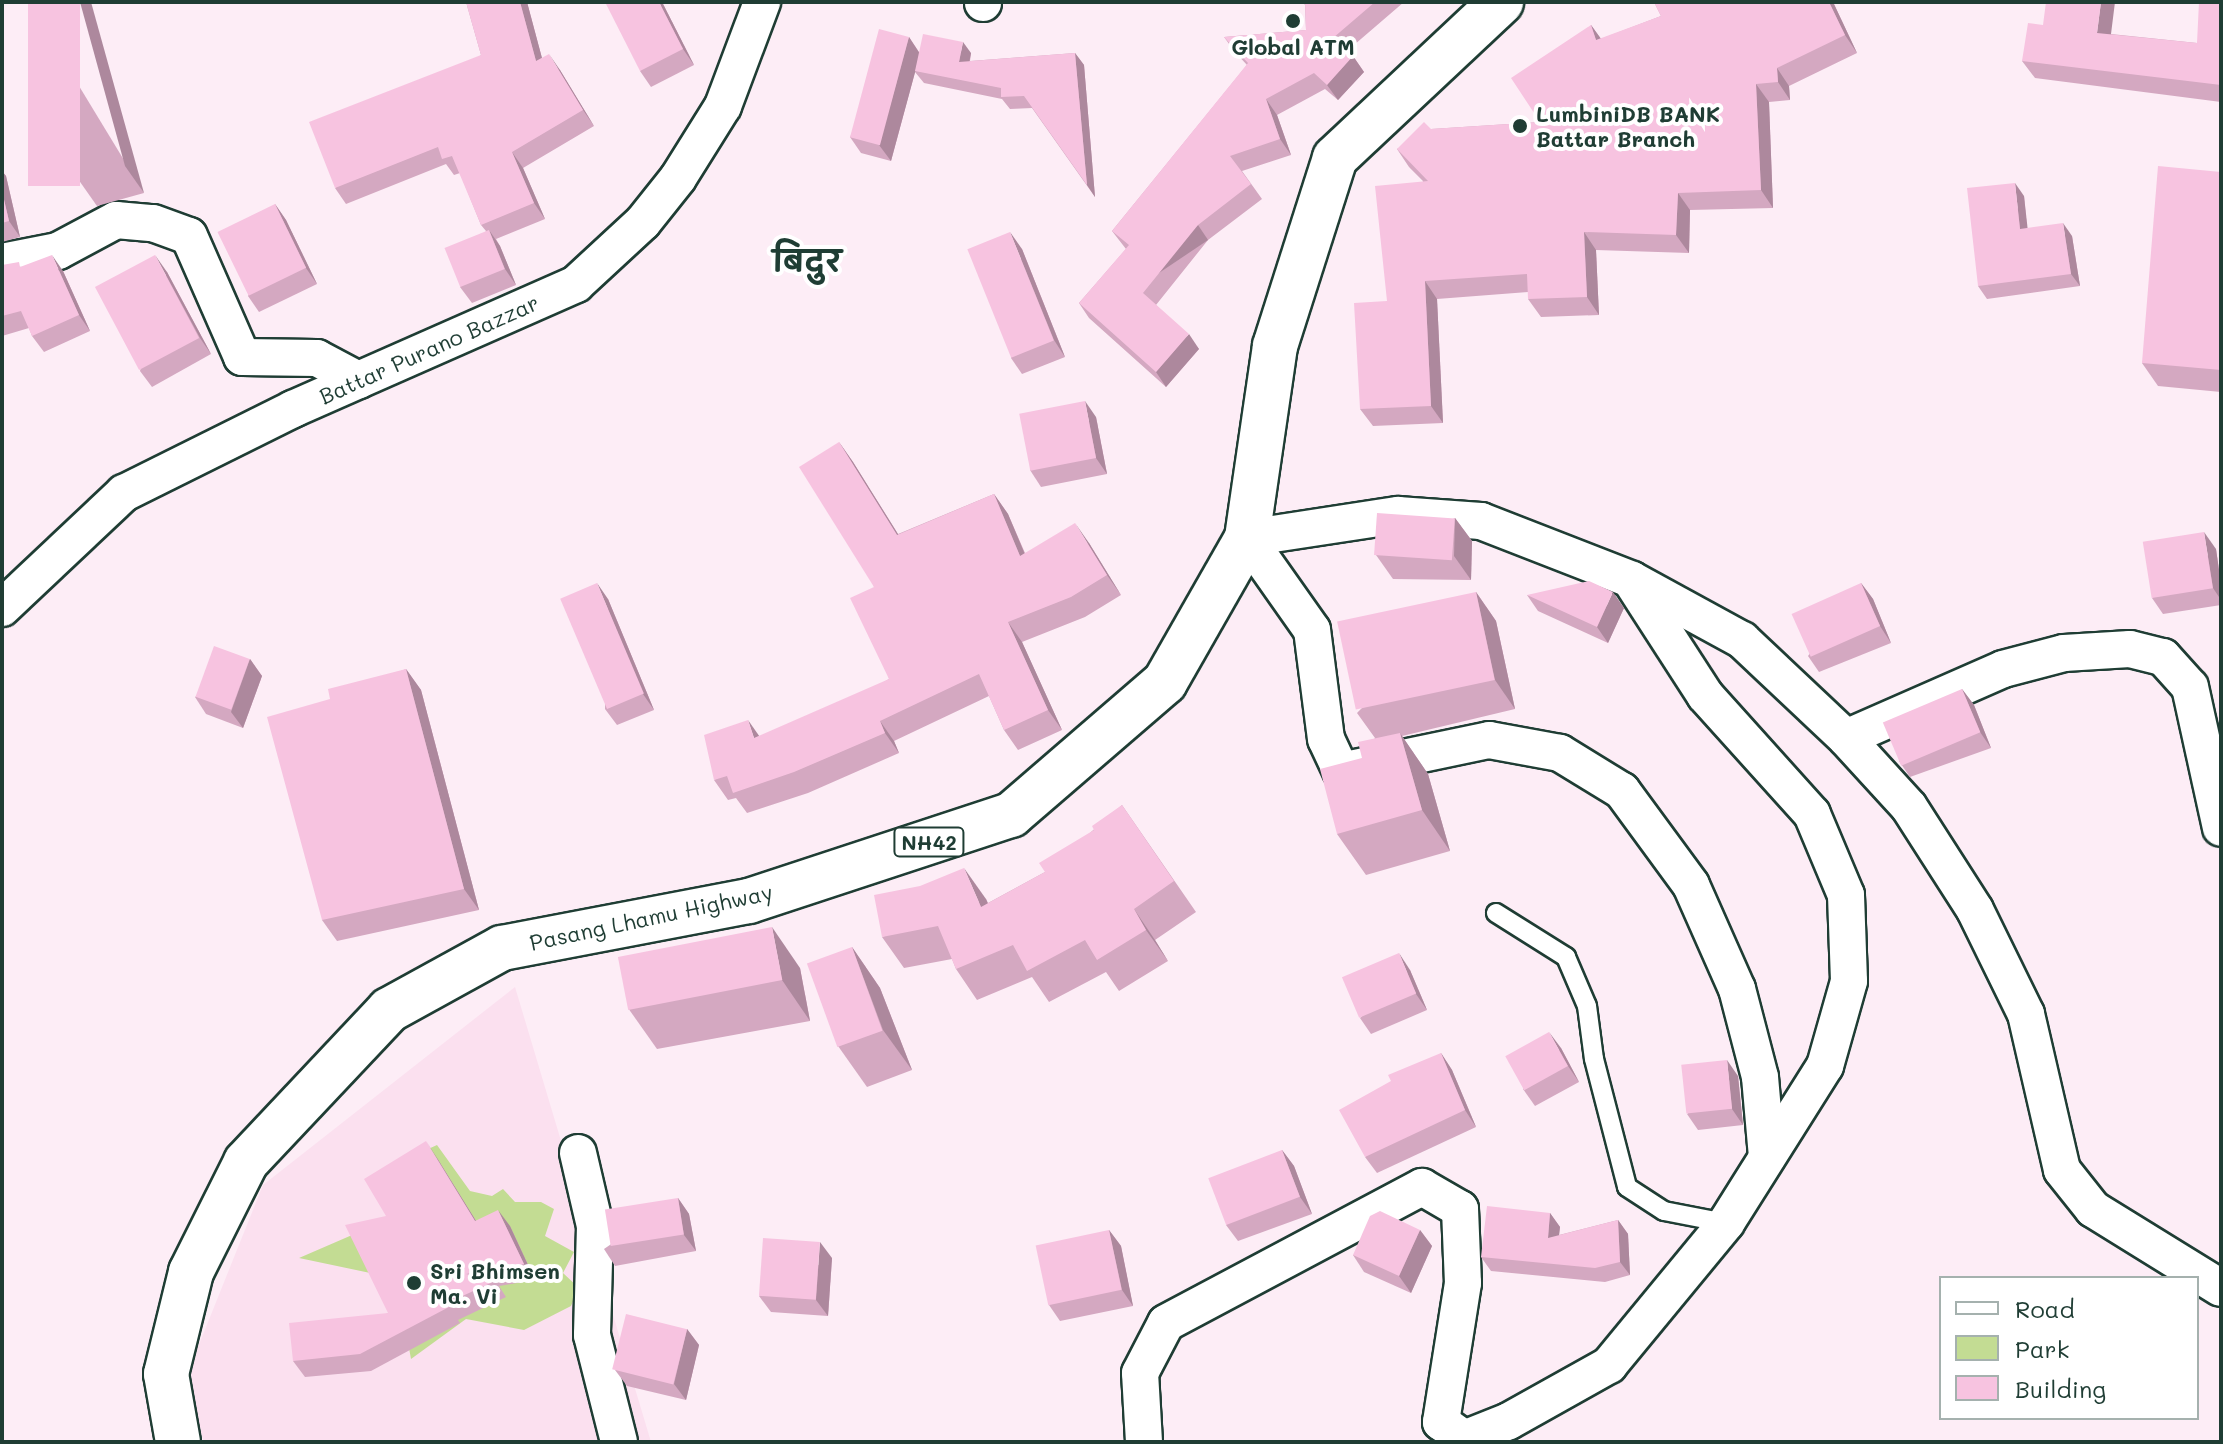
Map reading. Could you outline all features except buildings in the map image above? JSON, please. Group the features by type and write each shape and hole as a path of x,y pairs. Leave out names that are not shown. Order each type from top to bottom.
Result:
{"main road":[{"name":"Pasang Lhamu Highway","path":"178,1442 166,1374 191,1272 246,1162 389,1010 502,948 749,901 1011,815 1165,682 1247,538 1275,346 1335,158 1501,2"}],"street":[{"name":"Battar Purano Bazzar","path":"2,608 124,493 358,380 576,284 643,222 723,106 762,2"},
{"path":"2,262 58,251 116,220 153,223 189,236 242,357 317,358 358,380"},
{"path":"1767,1157 1760,1077 1737,989 1691,885 1622,791 1560,753 1489,740 1341,771 1326,739 1312,630 1247,538 1398,515 1481,521 1632,580 1742,640 1846,738 1909,807 1975,910 2026,1014 2062,1170 2093,1209 2221,1288"},
{"path":"1144,1442 1140,1373 1166,1323 1422,1187 1460,1209 1463,1283 1441,1422 1464,1439 1509,1421 1609,1365 1726,1223 1825,1066 1849,981 1846,895 1812,814 1705,695 1632,580"},
{"path":"1846,738 2003,669 2064,653 2130,649 2163,657 2190,687 2221,828"},
{"path":"578,1153 595,1226 592,1335 619,1442"}],"lane":[{"path":"1496,913 1566,957 1587,1006 1594,1059 1627,1187 1664,1211 1726,1223"}],"shaded area":[{"name":"Sri Bhimsen Ma. Vi","path":"515,987 651,1442 204,1442 184,1382 263,1185"}],"green space":[{"path":"437,1145 470,1191 492,1196 503,1189 515,1202 541,1202 554,1209 545,1236 574,1252 563,1273 579,1288 571,1306 524,1330 466,1319 411,1359 405,1326 375,1274 299,1258 396,1216 404,1160"}],"place":[{"name":"Global ATM","path":"1293,21"},
{"name":"LumbiniDB BANK Battar Branch","path":"1520,126"},
{"name":"Sri Bhimsen Ma. Vi","path":"414,1283"}],"district":[{"name":"बिदुर","path":"807,260"}]}
